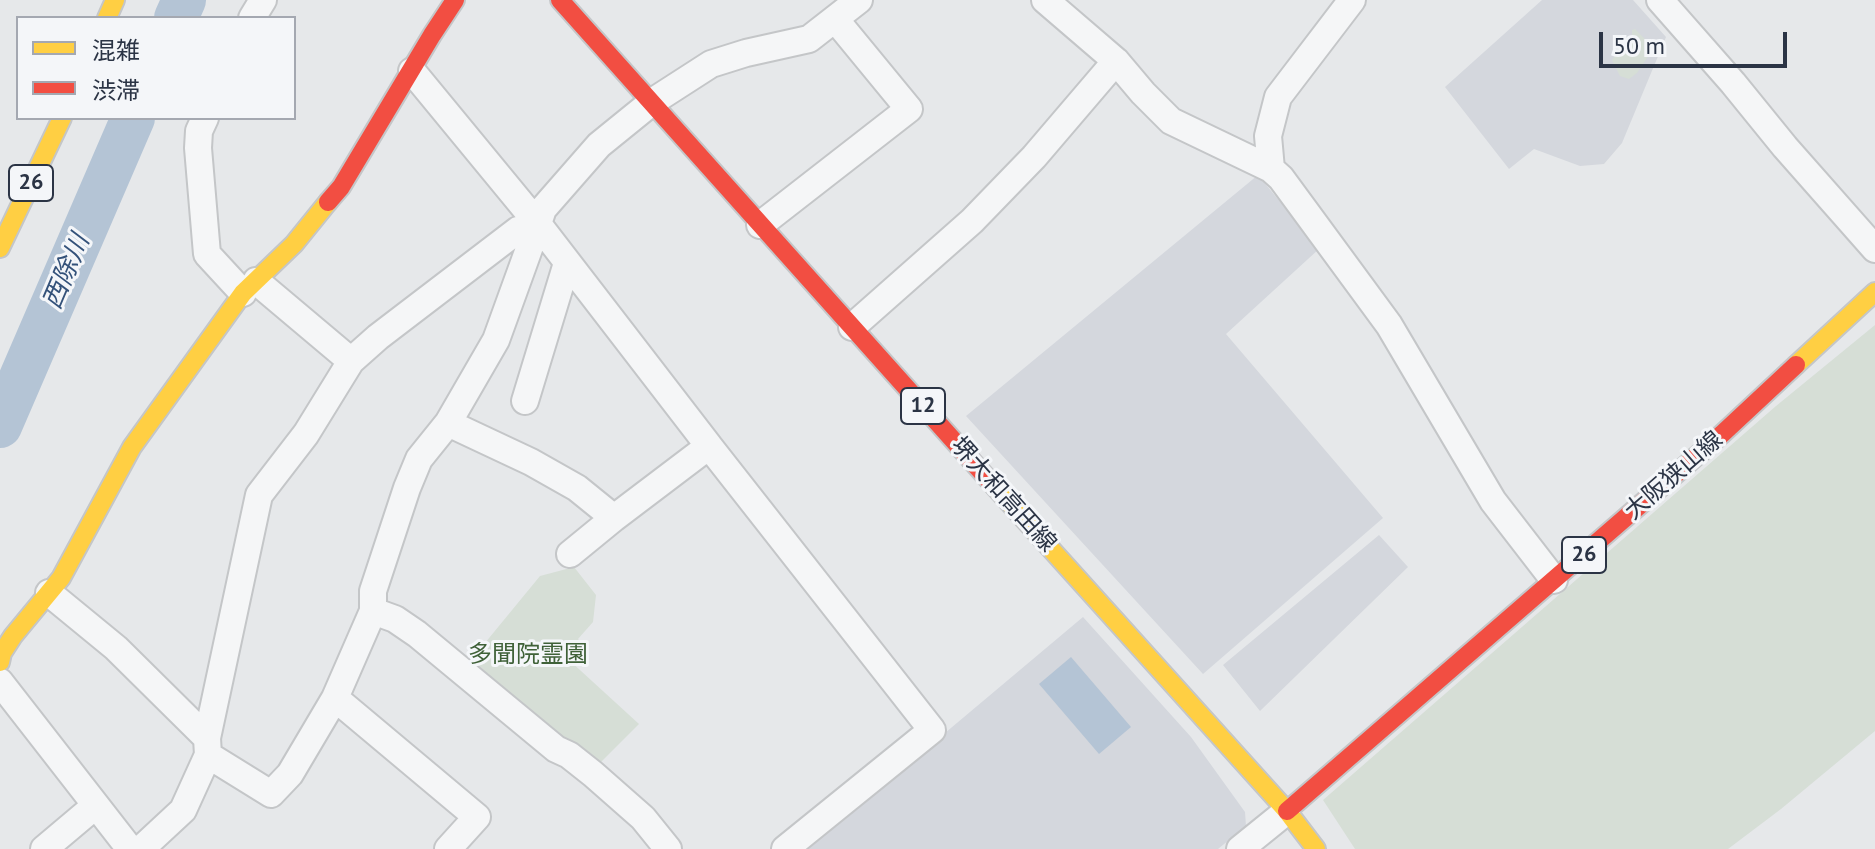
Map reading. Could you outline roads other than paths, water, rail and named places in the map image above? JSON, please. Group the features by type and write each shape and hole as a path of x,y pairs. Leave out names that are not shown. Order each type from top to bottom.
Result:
{"main road":[{"path":"0,662 13,636 61,578 132,447 250,287 294,244 341,187 455,0"},
{"name":"堺大和高田線","path":"560,0 1287,811 1316,849"},
{"name":"26","path":"0,248 61,120"},
{"name":"大阪狭山線","path":"1287,811 1722,434 1875,292"}],"street":[{"path":"49,593 116,648 208,747 271,794 290,774 335,698 373,611 373,591 419,459 448,423 496,340 543,209 599,145 652,102 711,64 809,39 859,0"},
{"path":"1045,0 1116,61 1171,121 1271,169 1281,178 1389,325 1493,501 1554,580"},
{"path":"1271,169 1268,136 1278,97 1352,0"},
{"path":"1660,0 1875,249"},
{"path":"760,225 909,109 835,19"},
{"path":"852,327 972,221 1034,157 1116,61"},
{"path":"412,71 538,224 932,730 785,849"},
{"path":"204,120 199,131 198,148 207,254 351,361"},
{"path":"141,849 183,810 208,747 259,495 306,434 351,361 518,230 538,224"},
{"path":"525,401 567,263"},
{"path":"448,423 543,468 577,488 614,518"},
{"path":"570,554 709,446"},
{"path":"373,611 395,619 417,634 556,749 593,774 643,818 668,849"},
{"path":"0,682 130,849"},
{"path":"335,698 477,817 448,849"},
{"path":"44,849 95,806"},
{"path":"1240,849 1287,811"}],"water":[{"path":"1071,657 1131,727 1099,754 1039,684"}],"waterway":[{"name":"西除川","path":"177,16 184,0"},
{"name":"西除川","path":"0,426 132,120"}],"park label":[{"name":"多聞院霊園","path":"528,655"}]}
